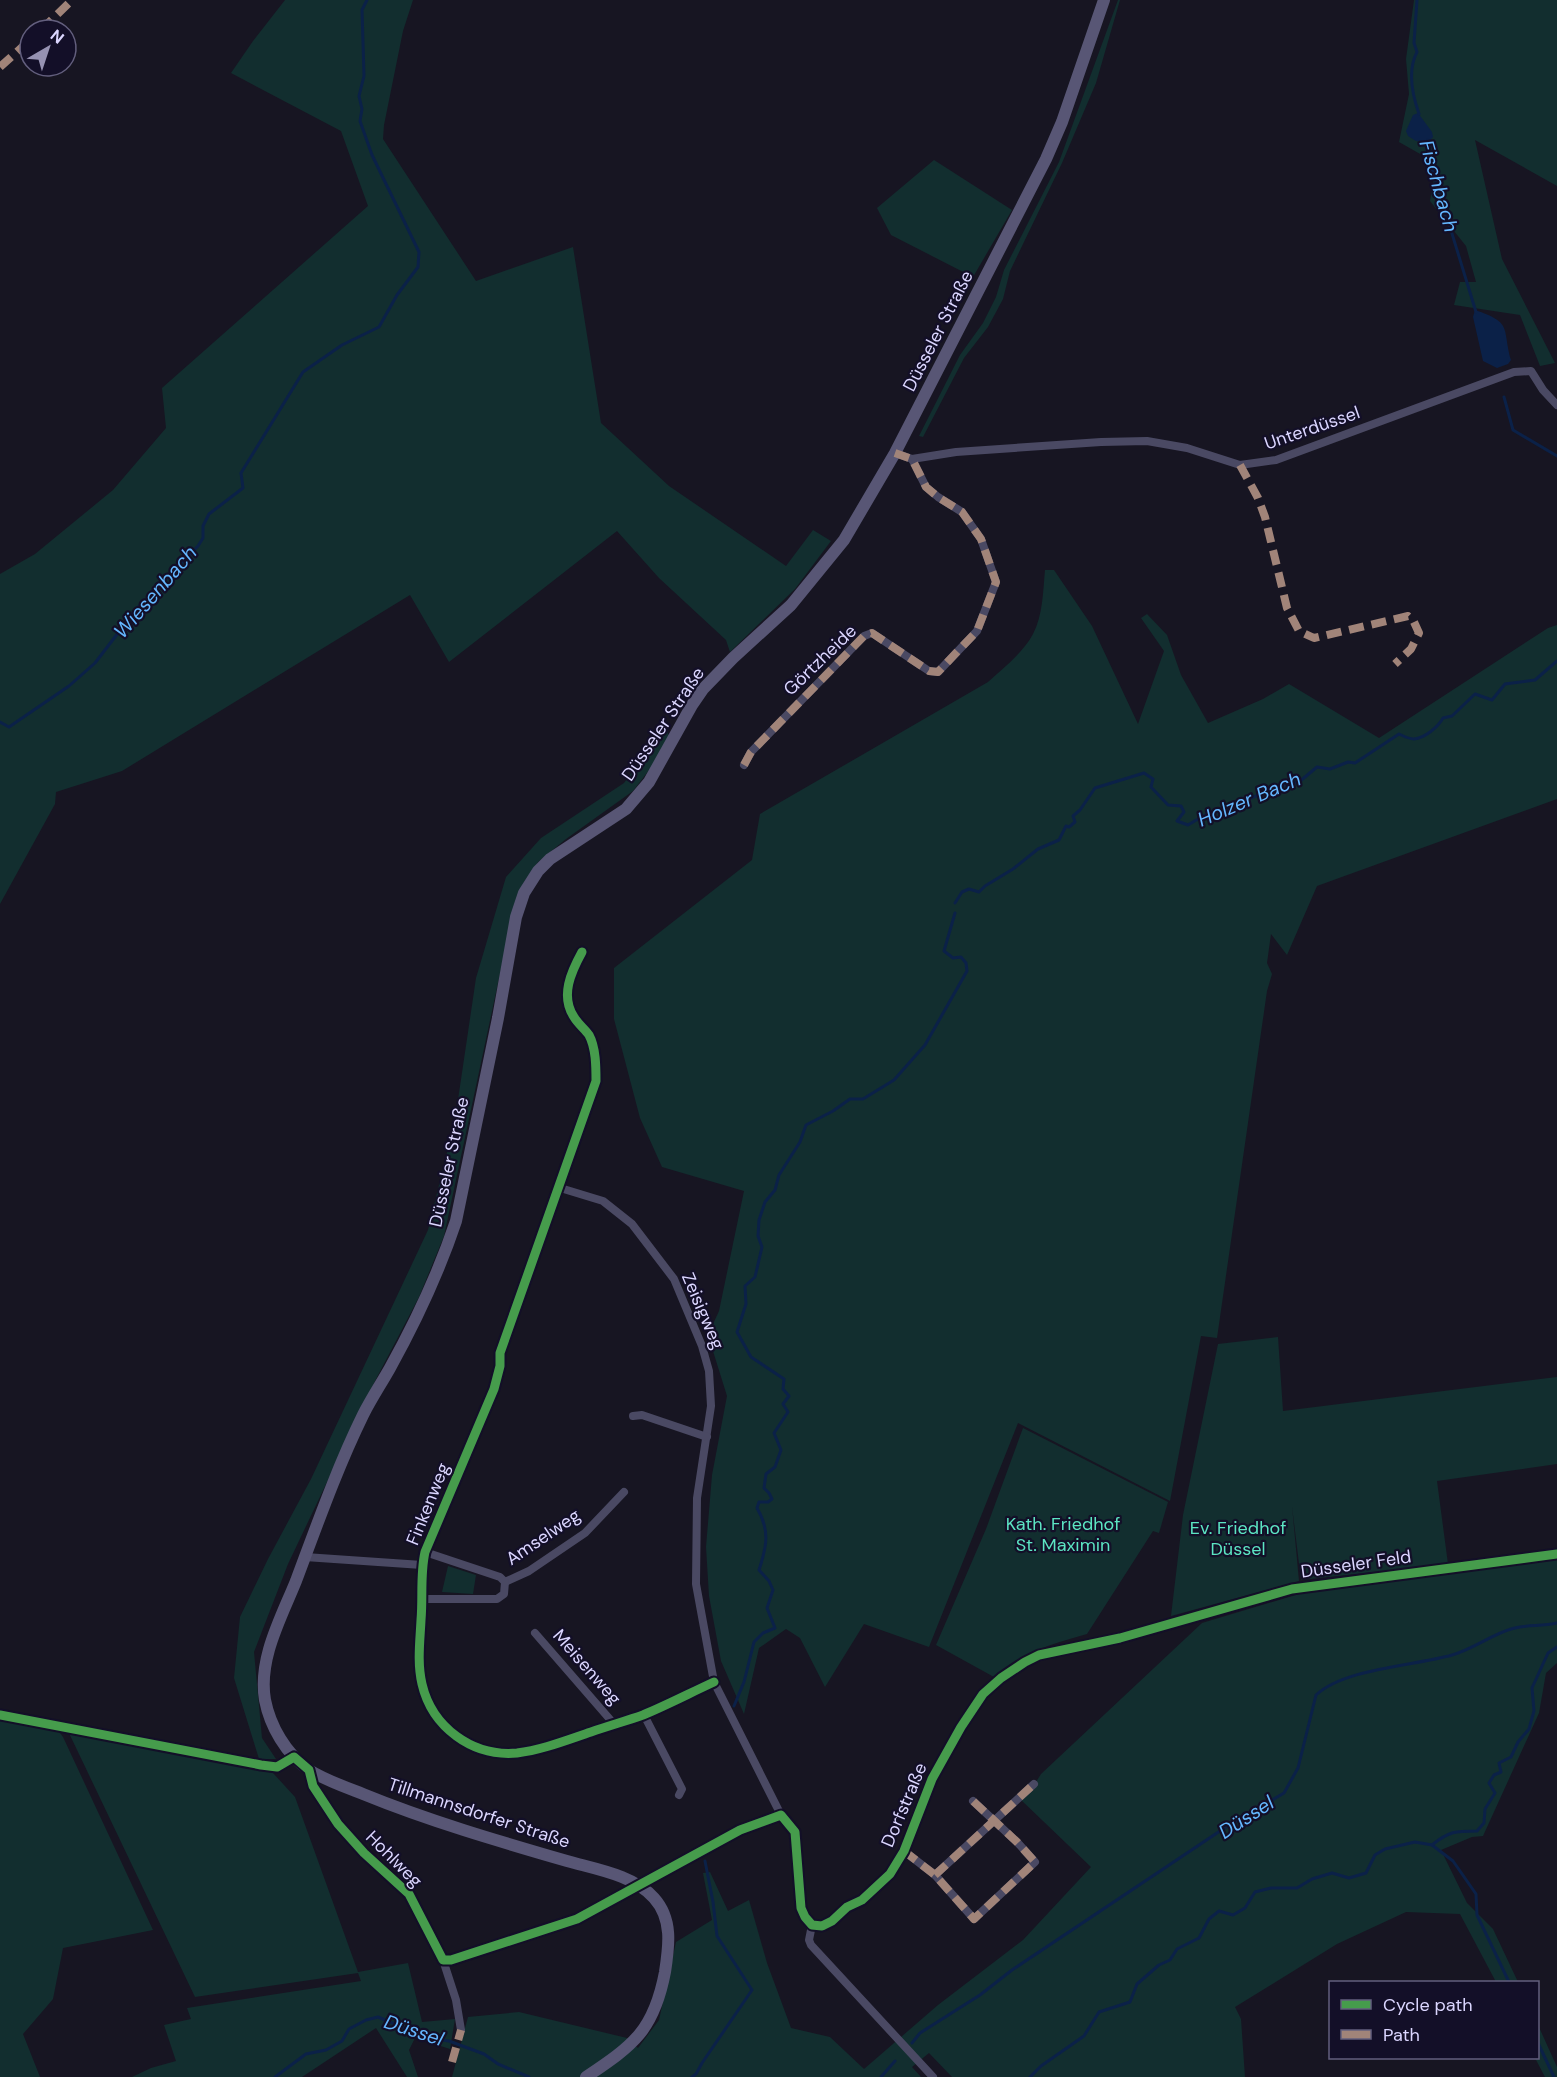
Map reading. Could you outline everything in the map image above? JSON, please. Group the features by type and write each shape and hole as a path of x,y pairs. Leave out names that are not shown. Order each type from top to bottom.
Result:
{"main road":[{"name":"Düsseler Straße","path":"305,1557 363,1414 391,1366 437,1274 456,1221 498,1018 516,917 524,893 538,871 550,859 620,814 649,782 692,705 704,689 725,666 791,605 822,570 844,540 895,453 1046,159 1062,122 1104,0"},
{"name":"Tillmannsdorfer Straße","path":"305,1557 274,1637 264,1676 270,1719 294,1757 309,1770 323,1777 393,1806 637,1884 655,1899 664,1913 669,1948 654,2012 633,2043 586,2077"}],"street":[{"name":"Unterdüssel","path":"912,459 956,452 1147,441 1187,448 1240,465 1276,460 1515,372 1531,371 1543,390 1557,405"},
{"path":"895,453 912,459"},
{"name":"Görtzheide","path":"744,765 751,752 864,636 872,633 929,671 938,672 977,631 996,582 981,539 962,512 926,487 912,459"},
{"name":"Finkenweg","path":"582,952 570,972 567,995 573,1015 590,1037 596,1062 596,1081 500,1353 500,1366 494,1389 425,1552 422,1565 423,1599 419,1662 424,1690 440,1721 464,1742 490,1752 517,1753 546,1747 644,1714 714,1682"},
{"name":"Zeisigweg","path":"557,1187 603,1201 632,1224 675,1279 702,1346 709,1371 711,1406 697,1498 696,1584 714,1682"},
{"path":"633,1416 642,1415 707,1437"},
{"name":"Amselweg","path":"423,1599 497,1599 504,1594 505,1582 529,1571 585,1533 624,1492"},
{"path":"425,1552 500,1577 505,1582"},
{"name":"Düsseler Feld","path":"1164,1626 1292,1590 1557,1554"},
{"name":"Finkenweg","path":"305,1557 422,1565"},
{"name":"Dorfstraße","path":"812,1925 822,1926 832,1921 847,1907 862,1900 890,1874 904,1851 932,1779 946,1752 983,1694 1001,1678 1039,1655 1164,1626"},
{"name":"Meisenweg","path":"534,1633 614,1724"},
{"path":"714,1682 781,1815 795,1832 801,1908 812,1925 809,1940 811,1945 933,2077"},
{"path":"644,1714 682,1789 679,1795"},
{"path":"935,1875 1034,1784"},
{"name":"Hohlweg","path":"313,1786 338,1824 351,1839 409,1894 443,1960 456,2000 462,2030"},
{"path":"904,1851 935,1875 974,1919 1035,1862 1017,1842 973,1802"},
{"path":"443,1960 451,1960 577,1919 616,1899 637,1884 661,1874 740,1830 781,1815"}],"green space":[{"path":"285,0 413,0 403,31 383,139 476,281 573,247 601,423 669,486 786,566 813,530 831,541 795,589 730,652 726,640 659,578 617,531 449,662 410,595 122,771 56,792 55,804 0,904 0,574 35,554 113,490 166,428 162,388 368,206 341,131 231,73"},
{"path":"1118,0 1120,0 1096,83 1062,163 1010,271 1003,299 988,327 964,358 923,437 919,436 960,355 983,323 996,297 1004,270 1059,162"},
{"path":"1414,0 1557,0 1557,186 1475,140 1502,259 1555,363 1540,366 1520,315 1454,305 1460,282 1476,282 1466,246 1430,201 1436,163 1399,142 1409,94 1406,59"},
{"path":"934,160 1012,210 973,277 891,235 877,208"},
{"path":"1045,570 1054,570 1092,626 1138,724 1164,651 1141,618 1147,614 1167,635 1181,675 1208,723 1263,699 1289,684 1379,738 1548,628 1557,625 1557,799 1317,886 1287,955 1271,934 1267,963 1272,974 1267,991 1217,1338 1201,1336 1170,1501 1018,1423 929,1647 864,1624 825,1687 800,1638 786,1629 759,1648 744,1714 721,1661 709,1596 706,1547 712,1475 727,1396 708,1335 719,1311 744,1191 662,1167 640,1118 614,1019 614,968 752,860 760,814 988,682 1006,666 1024,648 1036,627 1042,603"},
{"path":"666,726 669,737 653,765 633,791 538,862 524,882 514,908 444,1236 419,1297 375,1381 288,1564 254,1652 262,1738 276,1759 259,1759 234,1678 240,1617 311,1479 428,1230 455,1120 476,978 506,877 541,838 624,783"},
{"name":"Ev. Friedhof Düssel","path":"1278,1337 1283,1411 1557,1377 1557,1464 1437,1481 1448,1564 1301,1580 1292,1506 1299,1581 1171,1616 1183,1515 1218,1344"},
{"name":"Kath. Friedhof St. Maximin","path":"1023,1428 1168,1502 1159,1533 1153,1531 1087,1634 1049,1645 1026,1655 994,1677 936,1645 986,1529"},
{"path":"1557,1558 1557,1663 1546,1673 1539,1713 1483,1836 1472,1837 1441,1850 1467,1903 1493,1929 1518,1981 1495,1981 1460,1914 1406,1912 1337,1944 1235,2007 1241,2019 1245,2077 952,2077 929,2053 912,2067 921,2077 452,2077 468,2017 519,2012 627,2038 638,2048 659,2020 676,1942 712,1920 703,1873 710,1872 728,1911 749,1900 767,1963 791,2028 830,2037 864,2069 938,2005 1023,1940 1091,1867 1019,1798 1041,1774 1202,1623 1309,1591"},
{"path":"448,1566 476,1575 473,1594 442,1592"},
{"path":"0,1718 57,1729 63,1737 153,1930 63,1948 53,1999 23,2034 40,2077 0,2077"},
{"path":"68,1731 273,1773 295,1797 358,1972 408,1963 422,2022 455,2019 450,2049 415,2038 409,2050 418,2077 407,2077 376,2028 302,2077 132,2077 151,2068 176,2061 164,2025 191,2019 187,2008 361,1981 358,1973 195,1997"},
{"path":"1539,2027 1557,2067 1557,2077 1545,2077 1536,2059 1539,2059"}],"water":[{"path":"1418,113 1432,132 1433,137 1429,142 1416,141 1408,136 1406,131 1413,115"},
{"path":"1475,310 1501,323 1506,333 1511,360 1508,364 1497,368 1483,361 1473,317"}],"waterway":[{"name":"Wiesenbach","path":"0,722 9,727 69,686 95,663 138,607 148,601 154,588 165,580 198,546 203,538 203,526 209,514 243,488 241,473 303,372 342,345 379,327 397,295 418,267 419,252 372,155 360,121 362,109 359,96 364,76 362,10 367,0"},
{"name":"Fischbach","path":"1417,0 1414,43 1417,52 1411,75 1414,99 1419,114"},
{"name":"Fischbach","path":"1428,140 1427,152 1476,312"},
{"name":"Fischbach","path":"1504,397 1513,430 1557,456"},
{"name":"Holzer Bach","path":"955,903 962,892 969,889 979,892 1038,849 1059,840 1066,826 1069,827 1075,822 1073,816 1095,788 1144,773 1153,779 1151,787 1168,805 1181,806 1184,812 1177,821 1188,825 1203,816 1280,786 1299,782 1317,767 1330,769 1348,762 1355,763 1399,734 1412,739 1422,737 1435,728 1443,718 1452,716 1475,694 1492,700 1505,684 1535,680 1557,661"},
{"name":"Holzer Bach","path":"734,1706 744,1682 754,1642 763,1633 775,1628 767,1608 773,1590 769,1581 759,1570 766,1538 764,1524 757,1508 759,1502 768,1502 772,1499 764,1488 766,1474 775,1467 781,1450 774,1433 788,1412 783,1404 789,1396 783,1389 784,1379 751,1357 737,1332 746,1304 745,1286 755,1277 762,1247 758,1236 759,1220 765,1202 775,1190 779,1175 800,1142 806,1125 850,1099 863,1099 894,1080 925,1045 967,971 966,963 961,957 953,958 944,951 955,913"},
{"name":"Düssel","path":"912,2043 920,2033 980,1995 1012,1970 1223,1829 1284,1793 1298,1768 1316,1695 1329,1686 1362,1673 1452,1655 1516,1627 1557,1623"},
{"name":"Düssel","path":"1030,2077 1041,2066 1084,2036 1099,2012 1130,2002 1137,1984 1159,1965 1170,1960 1177,1949 1199,1938 1209,1919 1219,1911 1233,1915 1245,1908 1255,1892 1271,1888 1297,1888 1312,1879 1332,1873 1349,1878 1366,1873 1375,1855 1385,1849 1415,1842 1432,1845 1453,1833 1477,1831 1484,1823 1485,1809 1495,1793 1489,1783 1494,1775 1501,1772 1499,1763 1511,1757 1518,1742 1529,1729 1534,1711 1532,1688 1548,1653 1557,1647"},
{"path":"1432,1845 1453,1861 1476,1894 1477,1915 1509,1981"},
{"name":"Holzer Bach","path":"692,2077 752,1990 717,1936 705,1861"},
{"name":"Düssel","path":"275,2077 306,2054 326,2050 342,2041 349,2029 366,2020 378,2017 428,2038 449,2041 484,2054 498,2064 529,2077"},
{"path":"1539,2045 1554,2077"},
{"name":"Düssel","path":"881,2077 895,2061"}],"marked path":[{"path":"53,18 72,0"},
{"path":"0,67 18,51"},
{"path":"744,765 751,752 864,636 872,633 929,671 938,672 977,631 996,582 981,539 962,512 926,487 912,459 895,453"},
{"path":"1240,465 1258,498 1265,517 1287,608 1299,631 1314,638 1408,616 1419,633 1411,649 1395,664"},
{"path":"935,1875 1034,1784"},
{"path":"904,1851 935,1875 974,1919 1035,1862 973,1801"},
{"path":"452,2062 461,2030"}],"cycle path":[{"path":"582,952 574,968 567,992 570,1009 593,1046 596,1081 500,1353 500,1366 494,1389 425,1552 419,1652 420,1676 427,1699 445,1726 470,1744 500,1753 526,1752 637,1717 714,1682"},
{"path":"0,1715 261,1765 277,1767 294,1757 309,1770 313,1786 338,1824 364,1853 409,1894 443,1960 451,1960 577,1919 740,1830 781,1815 795,1832 801,1908 812,1925 822,1926 832,1921 847,1907 862,1900 890,1874 904,1851 932,1779 961,1727 983,1694 1001,1678 1025,1662 1039,1655 1120,1638 1292,1589 1557,1554"}]}
